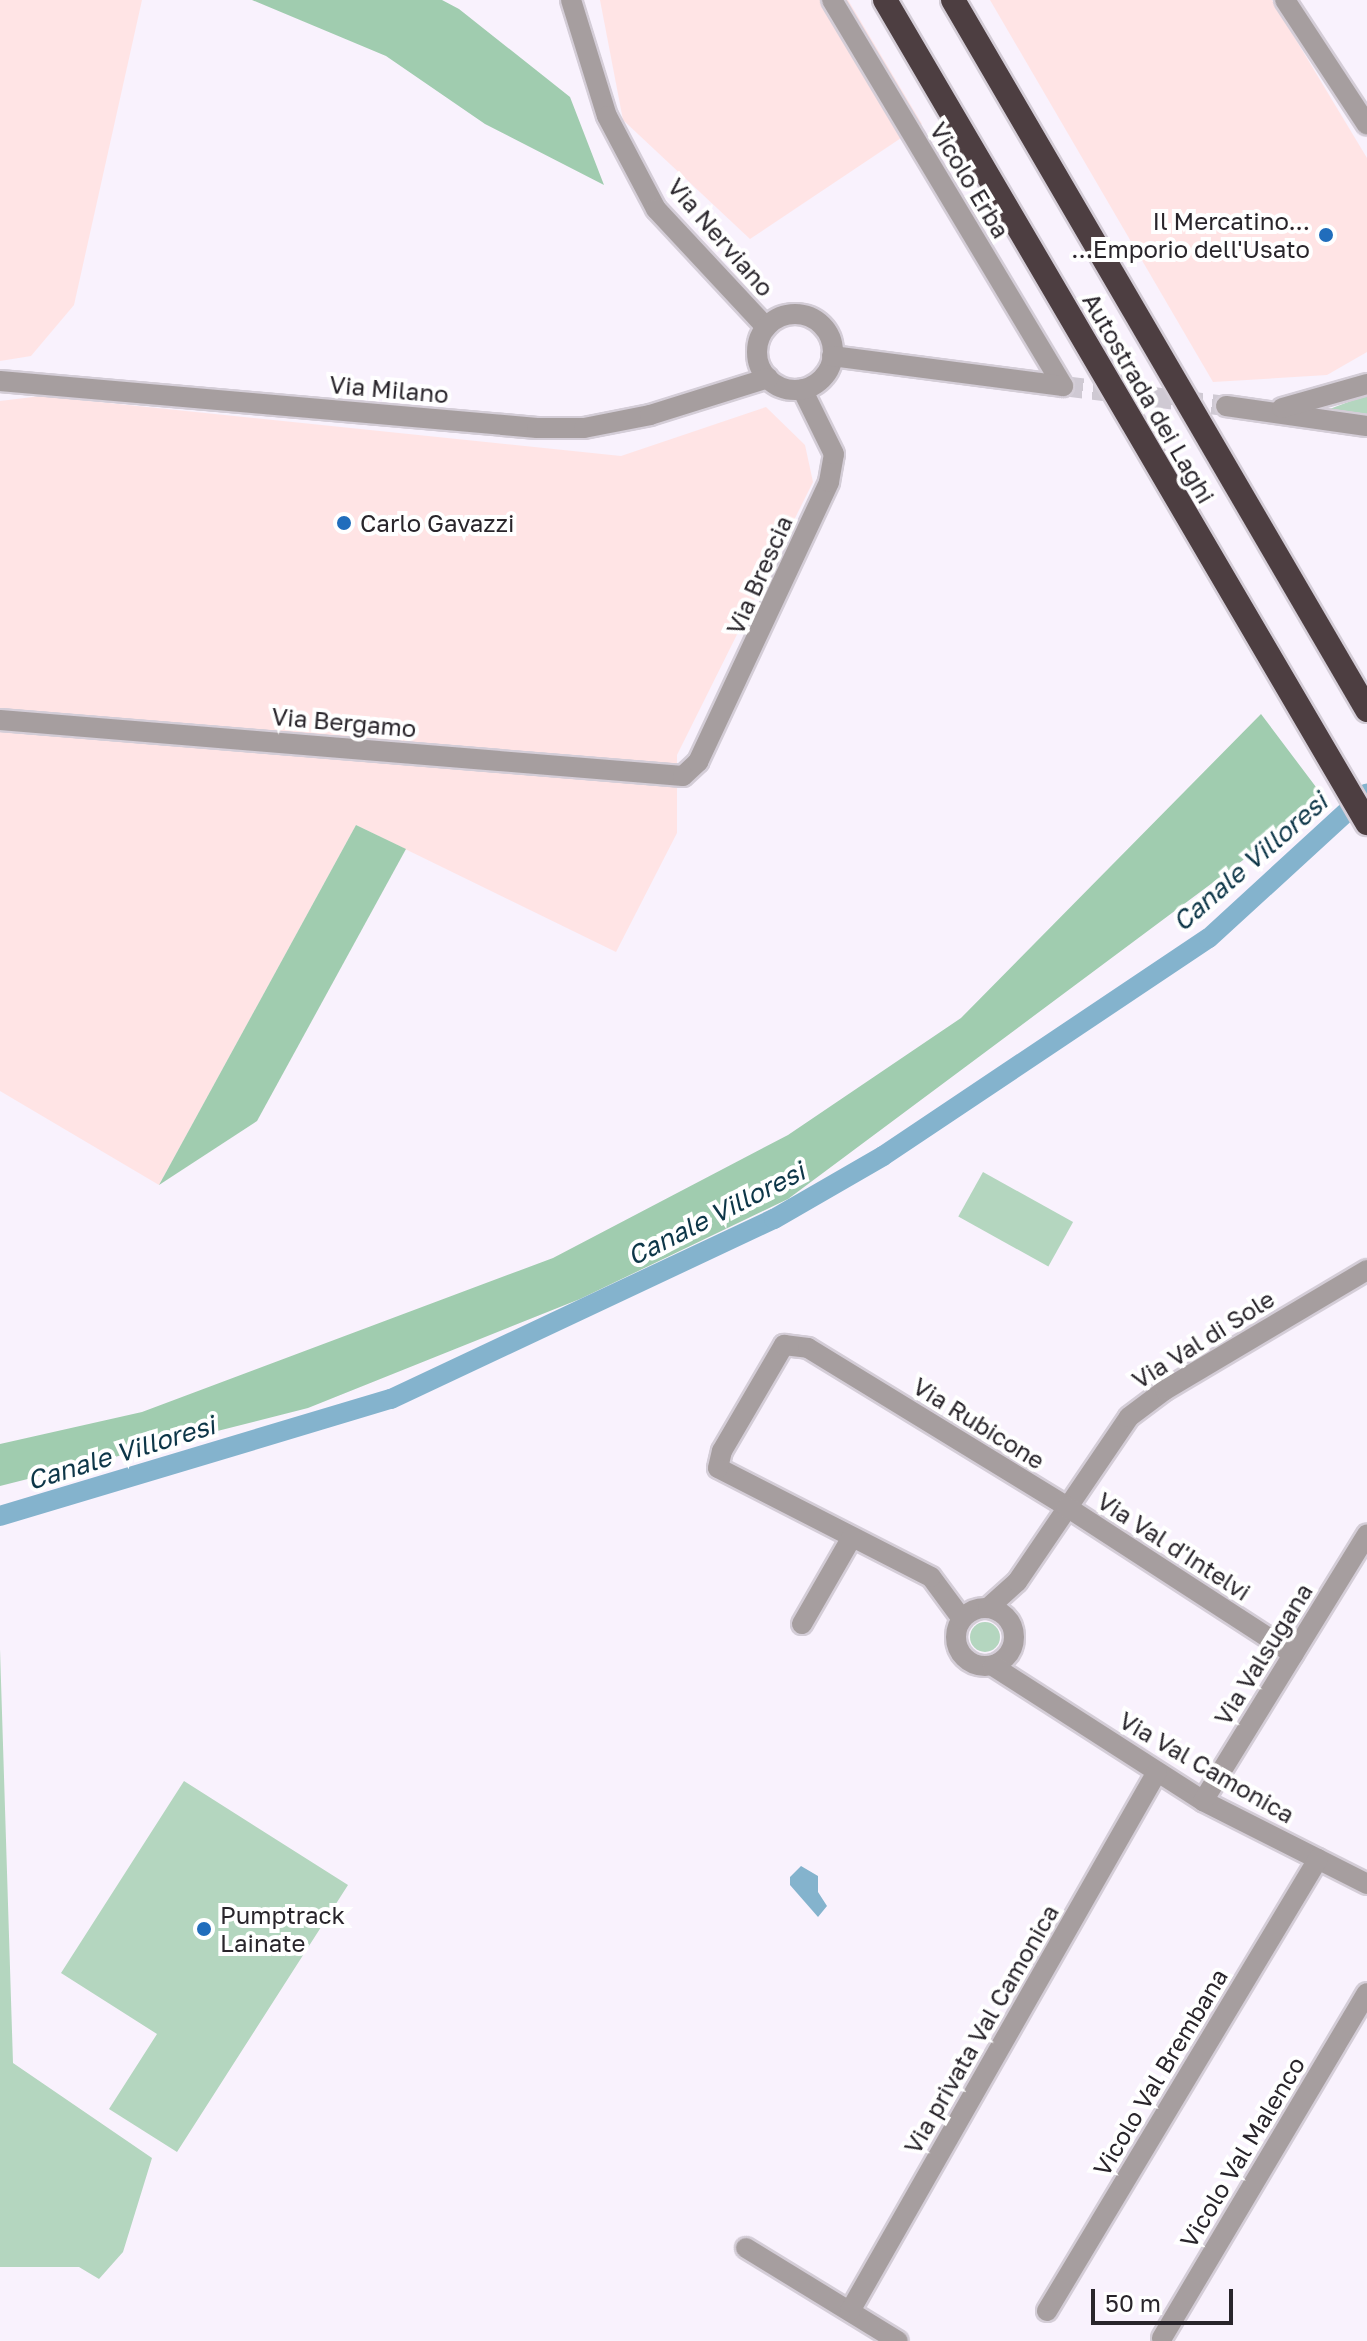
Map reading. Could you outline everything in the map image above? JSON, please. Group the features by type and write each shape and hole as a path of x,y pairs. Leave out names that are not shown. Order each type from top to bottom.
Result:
{"highway":[{"name":"Autostrada dei Laghi","path":"885,0 1367,823"},
{"name":"Autostrada dei Laghi","path":"953,0 1367,710"}],"street":[{"name":"Via Nerviano","path":"571,0 607,116 656,209 766,327"},
{"name":"Vicolo Erba","path":"832,0 1063,386 832,356"},
{"path":"1290,5 1367,125"},
{"path":"805,315 823,326 832,356 819,381 802,389 790,389 768,378 757,348 766,327 783,316 805,315"},
{"name":"Via Milano","path":"0,381 537,428 584,428 650,415 768,378"},
{"path":"1266,411 1367,384"},
{"name":"Via Brescia","path":"683,776 705,748 829,482 834,454 802,389"},
{"path":"1226,406 1367,426"},
{"name":"Via Bergamo","path":"0,720 683,776"},
{"name":"Via Val di Sole","path":"1067,1507 1129,1417 1165,1390 1364,1273"},
{"name":"Via Rubicone","path":"852,1537 725,1475 718,1468 722,1451 784,1345 808,1348 1067,1507"},
{"path":"962,1619 992,1611 1017,1582 1067,1507"},
{"name":"Via Val d'Intelvi","path":"1067,1507 1293,1654"},
{"name":"Via Valsugana","path":"1203,1801 1367,1534"},
{"path":"802,1624 852,1537 926,1574 946,1592 962,1619"},
{"path":"946,1592 992,1611 1014,1639 1001,1660 975,1665 960,1654 955,1636 962,1619"},
{"name":"Via Val Camonica","path":"1001,1660 1027,1685 1203,1801 1367,1884"},
{"name":"Via privata Val Camonica","path":"850,2311 1157,1772"},
{"name":"Vicolo Val Brembana","path":"1047,2311 1318,1859"},
{"name":"Vicolo Val Malenco","path":"1162,2338 1367,1993"},
{"path":"746,2248 898,2341"}],"shaded area":[{"path":"0,0 142,0 74,305 31,356 0,361"},
{"path":"600,0 848,0 922,124 750,239 623,120"},
{"path":"990,0 1272,0 1367,158 1367,352 1327,375 1213,382"},
{"path":"41,396 621,456 766,407 805,445 813,482 677,755 677,833 616,952 356,825 159,1185 0,1091 0,401"}],"green space":[{"path":"252,0 442,0 459,9 570,97 604,185 485,124 386,56"},
{"path":"1367,394 1367,415 1327,410 1364,396"},
{"path":"1261,714 1325,799 788,1199 580,1299 308,1408 0,1486 0,1444 142,1412 553,1258 788,1135 961,1018"},
{"path":"356,825 406,849 257,1121 159,1185"},
{"path":"983,1172 1073,1222 1048,1267 958,1217"},
{"path":"985,1622 995,1627 1000,1637 995,1647 985,1652 975,1647 970,1637 975,1627"},
{"path":"0,1649 13,2063 152,2158 123,2252 99,2279 79,2267 0,2267"},
{"name":"Pumptrack Lainate","path":"184,1781 348,1885 177,2152 109,2109 157,2034 61,1973"}],"water":[{"path":"801,1866 818,1876 818,1892 827,1906 818,1917 790,1885 790,1877"}],"waterway":[{"name":"Canale Villoresi","path":"0,1516 391,1399 774,1219 883,1156 1209,938 1367,793"}],"tunnel":[{"path":"1063,386 1226,406"}],"place":[{"name":"Il Mercatino... ...Emporio dell'Usato","path":"1326,235"},
{"name":"Carlo Gavazzi","path":"344,523"},
{"name":"Pumptrack Lainate","path":"204,1929"}]}
